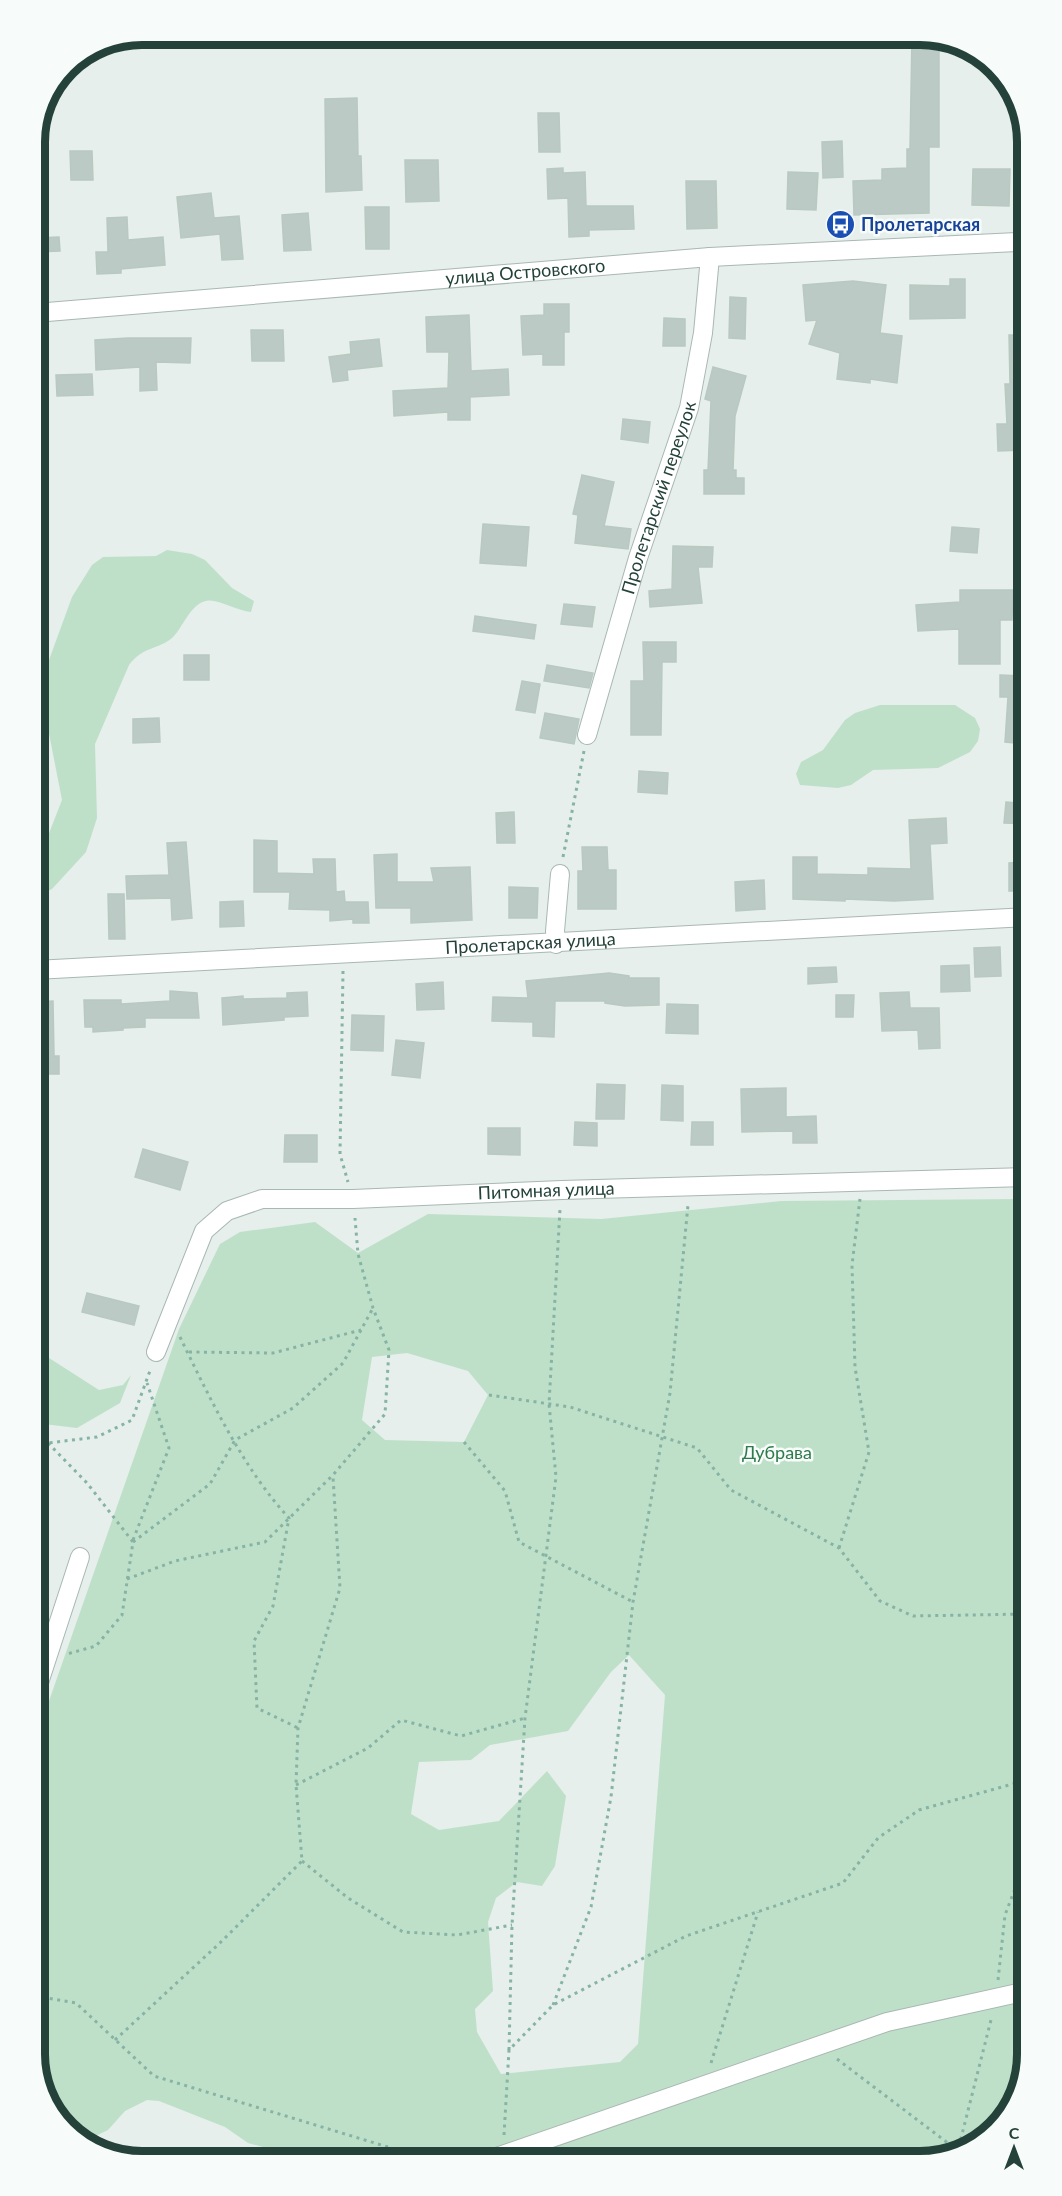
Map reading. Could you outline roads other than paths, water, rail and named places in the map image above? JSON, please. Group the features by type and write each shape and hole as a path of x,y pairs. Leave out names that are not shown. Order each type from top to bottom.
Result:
{"street":[{"name":"улица Островского","path":"45,312 710,257 1017,243"},
{"name":"Пролетарский переулок","path":"587,735 638,558 689,408 703,333 710,257"},
{"path":"556,944 560,874"},
{"name":"Пролетарская улица","path":"45,970 1017,918"},
{"name":"Питомная улица","path":"156,1352 204,1231 227,1211 262,1199 1017,1177"},
{"path":"45,1662 80,1557"},
{"path":"514,2151 887,2022 1017,1993"}],"place":[{"name":"Пролетарская","path":"840,225"}],"park label":[{"name":"Дубрава","path":"777,1453"}]}
